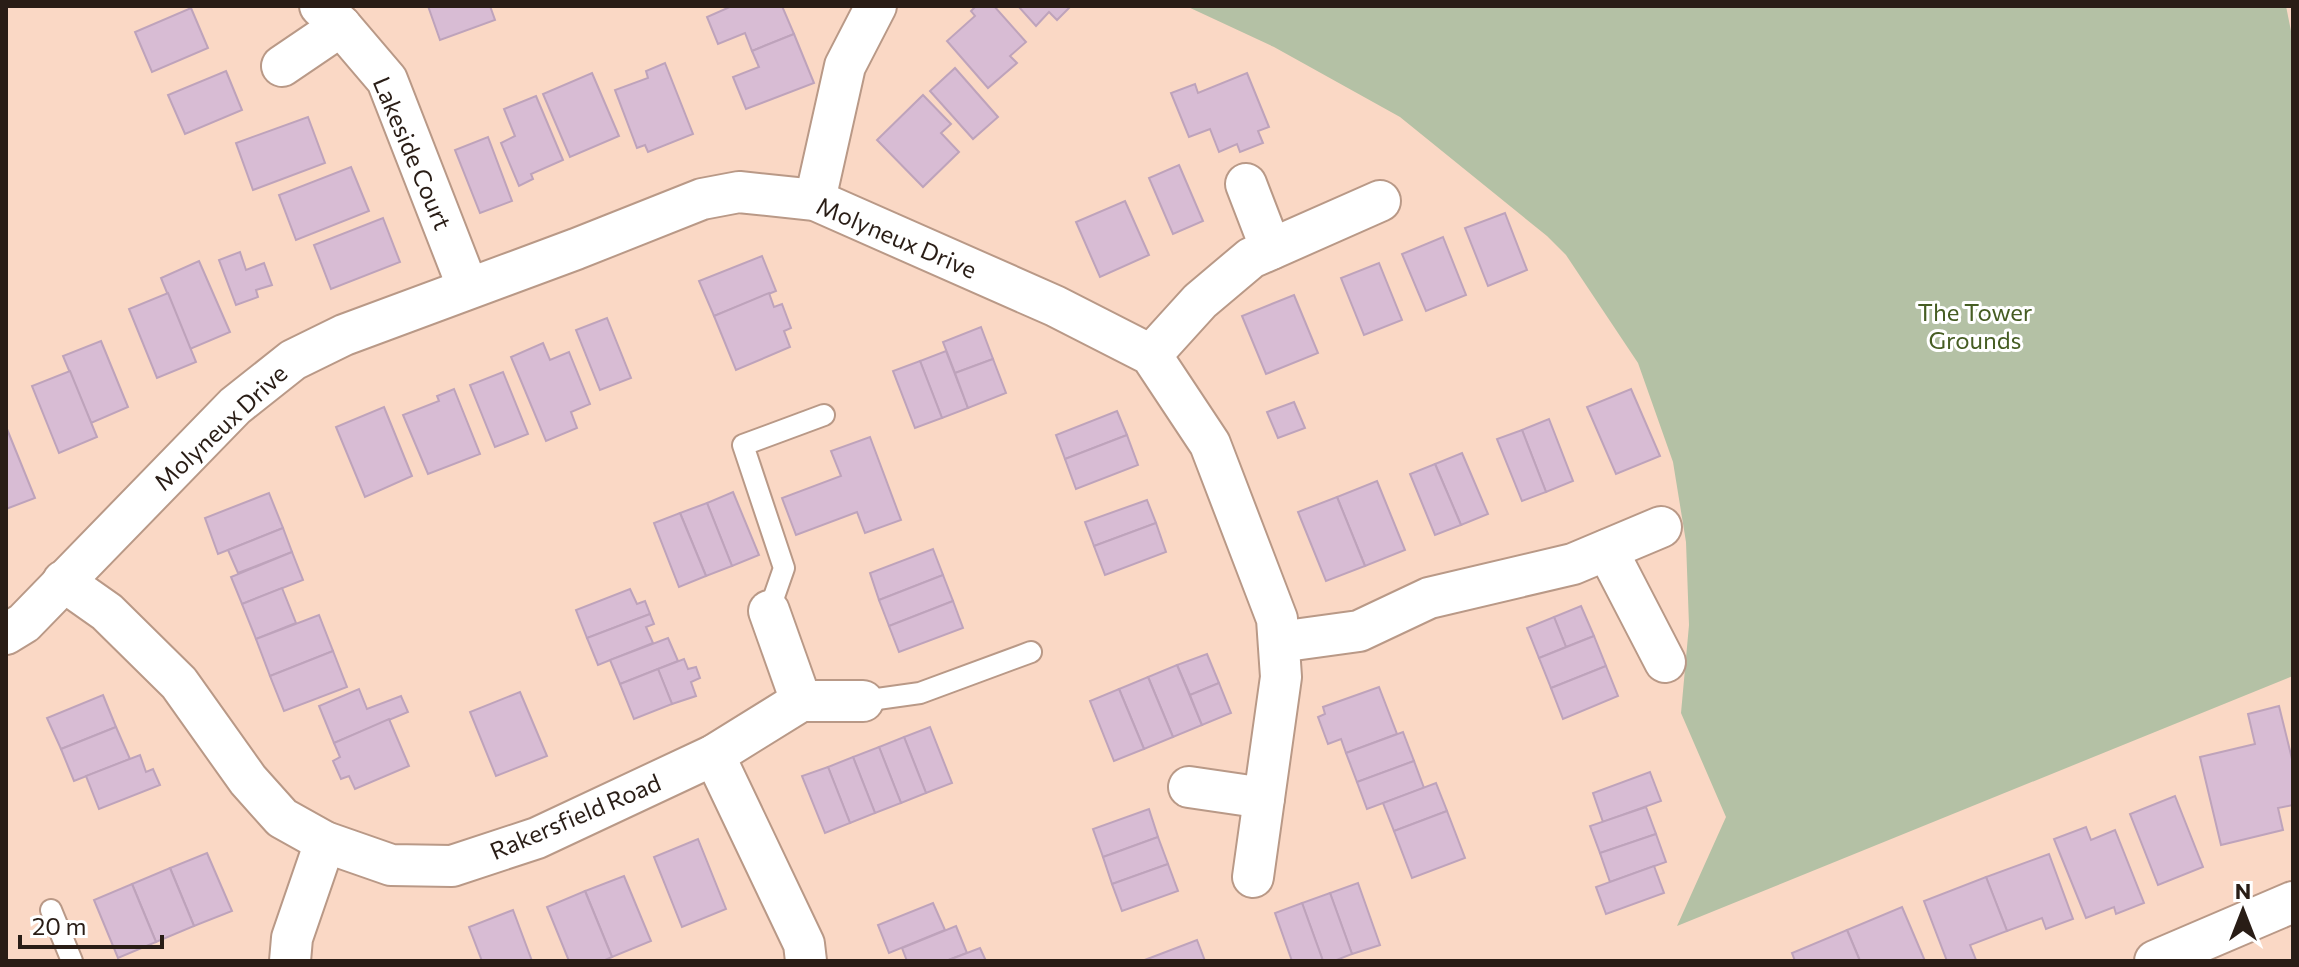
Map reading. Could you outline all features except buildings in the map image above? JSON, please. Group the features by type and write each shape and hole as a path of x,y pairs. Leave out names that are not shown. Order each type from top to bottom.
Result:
{"street":[{"path":"815,200 845,66 876,6"},
{"name":"Lakeside Court","path":"282,66 331,16 387,80 468,288"},
{"path":"1246,184 1271,249"},
{"name":"Molyneux Drive","path":"6,634 24,623 235,406 293,360 344,335 702,199 739,192 815,200 1055,306 1151,355 1210,444 1277,619 1281,677 1253,877"},
{"path":"1151,355 1200,301 1251,258 1380,201"},
{"path":"1279,642 1359,631 1429,598 1573,564 1661,527"},
{"path":"1607,550 1665,662"},
{"name":"Rakersfield Road","path":"63,581 107,612 179,683 248,780 282,818 325,842 391,865 452,866 537,838 714,755 801,701"},
{"path":"769,611 801,701 863,701"},
{"path":"714,755 804,944 806,961"},
{"path":"1189,787 1264,798"},
{"path":"290,961 292,938 325,842"},
{"path":"2167,959 2293,902"}],"lane":[{"path":"769,611 784,568 743,445 824,415"},
{"path":"863,701 920,693 1031,652"},
{"path":"51,910 72,961"}],"green space":[{"name":"The Tower Grounds","path":"1186,6 2286,6 2293,41 2293,676 1677,926 1726,817 1681,713 1689,625 1686,542 1673,462 1638,363 1566,255 1547,236 1400,117 1274,47"}]}
